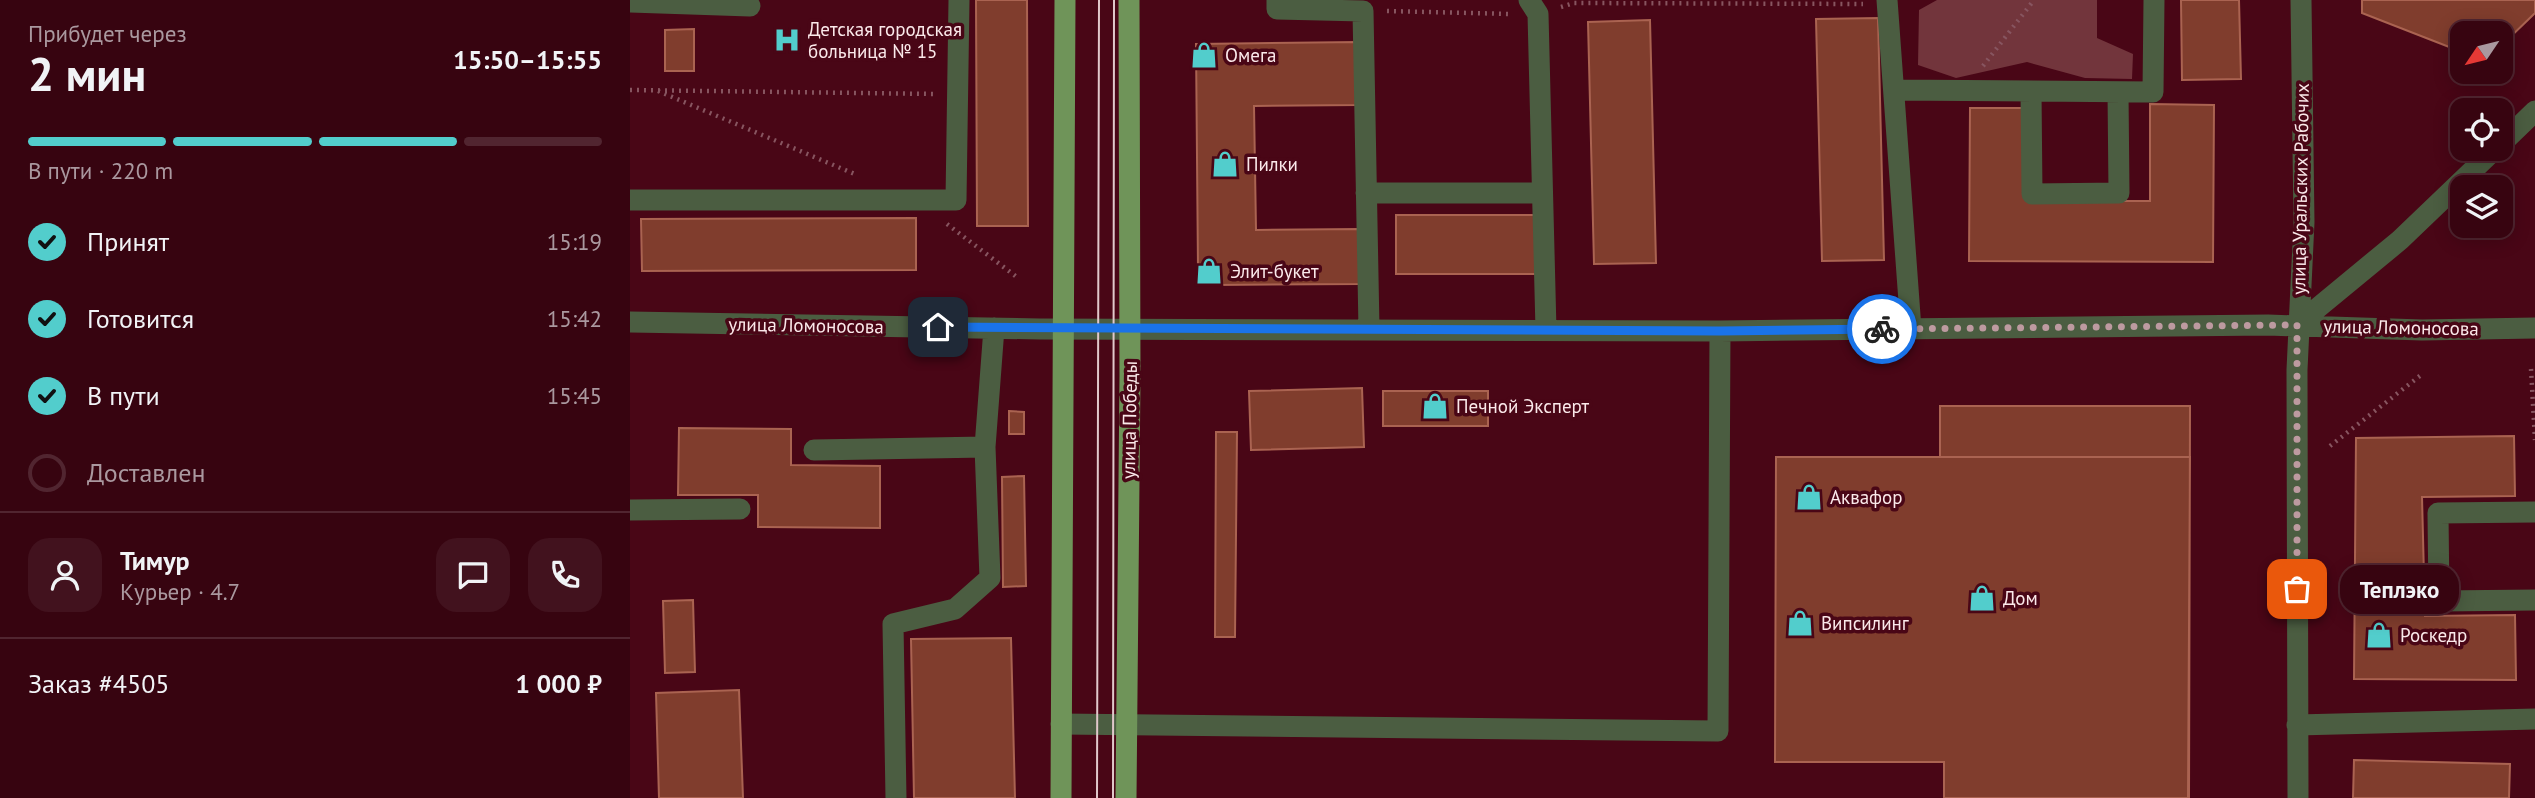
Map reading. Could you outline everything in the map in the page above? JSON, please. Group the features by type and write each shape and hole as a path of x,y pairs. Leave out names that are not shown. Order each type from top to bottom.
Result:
{"main road":[{"path":"1061,798 1065,0"},
{"name":"улица Победы","path":"1126,798 1129,0"}],"street":[{"path":"630,200 956,200 959,0"},
{"path":"1277,0 1277,9 1363,11 1369,329"},
{"path":"1895,90 2153,92 2154,0"},
{"name":"улица Уральских Рабочих","path":"2298,798 2297,325 2304,222 2301,0"},
{"path":"630,2 750,6"},
{"path":"1887,2 1911,329"},
{"path":"1533,7 1546,330"},
{"path":"2031,91 2032,194 2119,193 2118,92"},
{"path":"2513,132 2535,111"},
{"path":"2297,325 2400,240 2482,161"},
{"path":"1366,193 1542,193"},
{"name":"улица Ломоносова","path":"630,322 994,328 1720,331 2297,325 2422,330 2535,328"},
{"path":"897,798 893,624 955,609 990,578 985,446 994,328"},
{"path":"1061,724 1718,731 1720,331"},
{"path":"814,450 985,446"},
{"path":"630,510 740,509"},
{"path":"2535,512 2438,513 2438,526 2439,601 2535,600"},
{"path":"2297,725 2535,719"}],"path":[{"path":"1965,90 2034,0"},
{"path":"1363,11 1533,7 1574,3 1887,2"},
{"path":"630,90 958,94"},
{"path":"2531,369 2535,440"},
{"path":"2330,446 2421,375"}],"shaded area":[{"path":"1937,0 2097,0 2097,38 2133,54 2132,79 2085,78 2027,62 1956,78 1918,65 1919,10"}],"building":[{"path":"976,0 1027,0 1028,226 977,226"},
{"path":"2181,0 2239,0 2241,79 2182,80"},
{"path":"2362,0 2535,0 2535,13 2513,34 2513,21 2450,21 2450,47 2362,13"},
{"path":"1878,18 1884,260 1822,261 1816,19"},
{"path":"1650,20 1656,263 1594,264 1588,22"},
{"path":"694,29 694,71 665,71 665,30"},
{"path":"1358,42 1359,105 1254,106 1256,230 1360,229 1361,284 1214,285 1198,269 1196,44"},
{"path":"2150,104 2214,105 2213,262 1969,261 1970,108 2029,108 2029,201 2150,201"},
{"path":"1396,215 1537,215 1537,274 1396,274"},
{"path":"916,218 916,270 642,271 641,219"},
{"path":"1362,388 1364,447 1251,450 1249,391"},
{"path":"1383,391 1488,391 1488,426 1383,426"},
{"name":"Дом","path":"1940,406 2190,406 2189,798 1944,798 1944,762 1775,762 1776,457 1940,457"},
{"path":"1009,411 1024,412 1024,434 1009,434"},
{"path":"679,428 791,429 791,465 880,466 880,528 758,527 758,495 678,495"},
{"path":"1216,432 1237,432 1235,637 1215,637"},
{"path":"2514,436 2515,496 2422,497 2425,616 2515,615 2516,680 2354,679 2356,438"},
{"name":"Дом","path":"1776,457 2190,457 2188,798 1944,798 1944,762 1775,762"},
{"path":"1024,476 1026,586 1003,587 1002,477"},
{"path":"693,600 695,672 665,673 663,601"},
{"path":"1011,638 1015,798 914,798 911,639"},
{"path":"739,690 743,798 659,798 656,693"},
{"path":"2354,760 2510,764 2509,798 2353,798"}],"tram line":[{"path":"1097,798 1099,0"},
{"path":"1113,798 1114,0"}],"way so far":[{"path":"1882,329 2297,325 2297,589"}],"place":[{"name":"Детская городская больница № 15","path":"787,40"},
{"name":"Омега","path":"1204,55"},
{"name":"Пилки","path":"1225,164"},
{"name":"Элит-букет","path":"1209,271"},
{"name":"Печной Эксперт","path":"1435,406"},
{"name":"Аквафор","path":"1809,497"},
{"name":"Теплэко","path":"2297,589"},
{"name":"Дом","path":"1982,598"},
{"name":"Випсилинг","path":"1800,623"},
{"name":"Роскедр","path":"2379,635"}],"route":[{"path":"938,327 1720,331 1882,329"}]}
